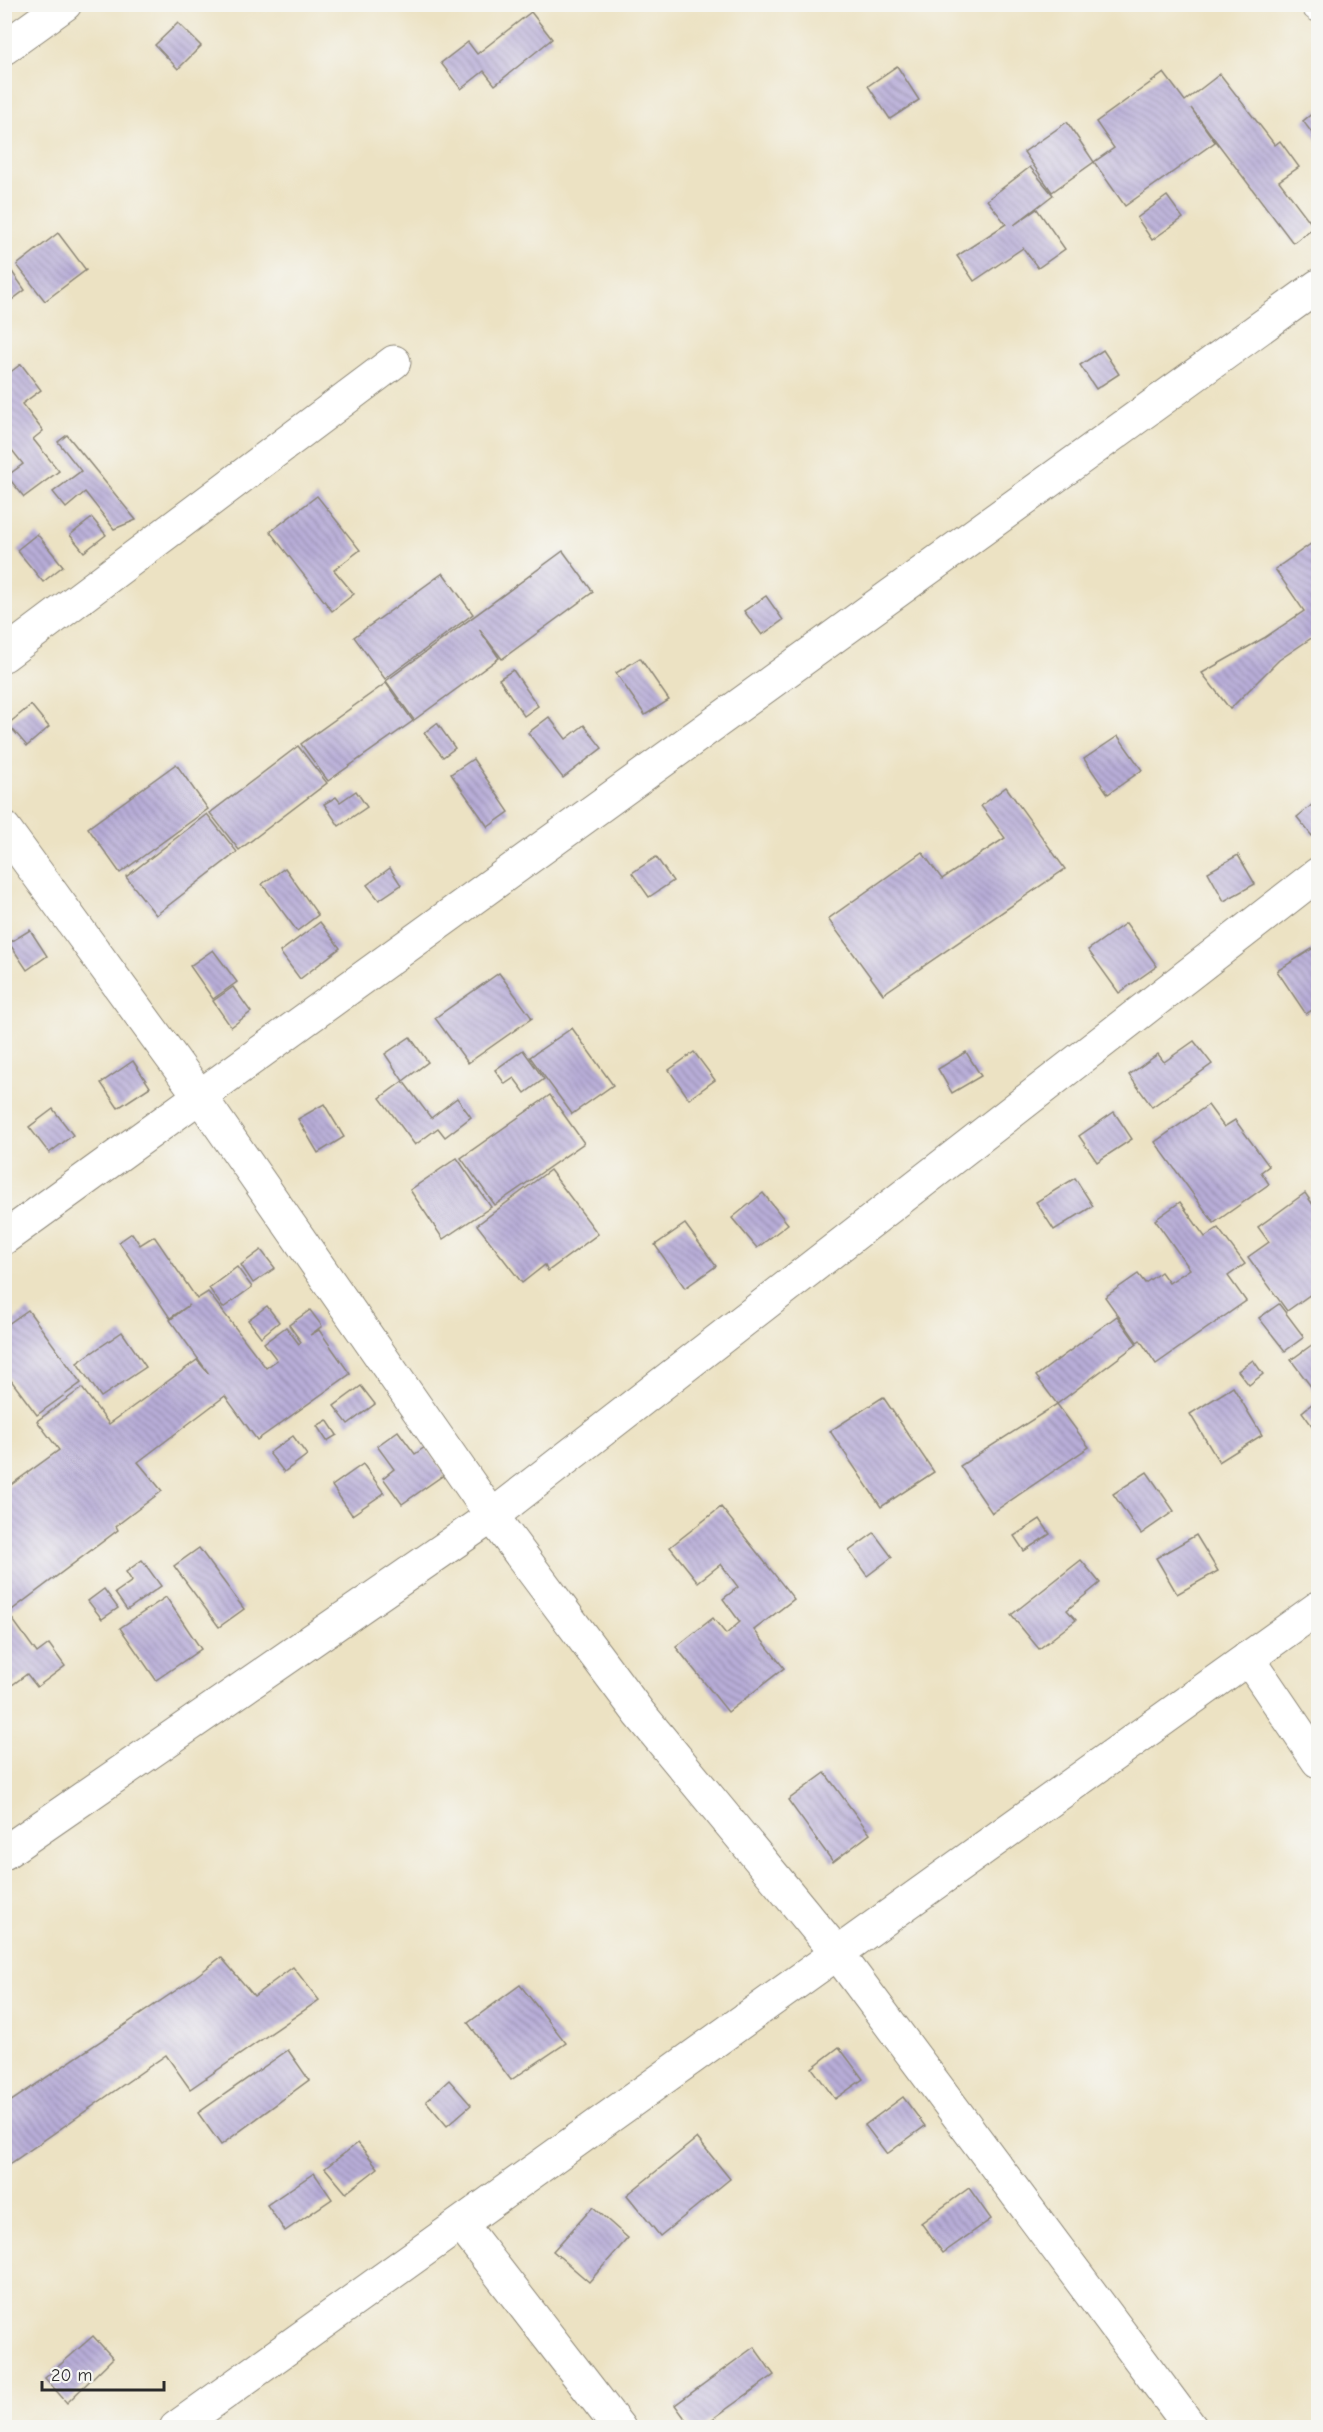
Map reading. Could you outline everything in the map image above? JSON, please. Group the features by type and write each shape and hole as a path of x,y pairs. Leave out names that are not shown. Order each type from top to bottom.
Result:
{"street":[{"path":"4,48 65,4"},
{"path":"4,1238 1318,286"},
{"path":"4,654 394,362"},
{"path":"4,828 200,1095 492,1516 639,1713 837,1953 1191,2427"},
{"path":"4,1853 492,1516 1318,874"},
{"path":"176,2427 1318,1608"},
{"path":"1248,1658 1318,1761"},
{"path":"461,2224 619,2427"}],"building":[{"path":"531,12 552,39 495,85 484,71 461,89 441,63 468,42 477,54"},
{"path":"178,23 201,46 178,69 155,45"},
{"path":"897,66 919,100 890,119 868,86"},
{"path":"1164,73 1185,101 1220,74 1275,145 1280,141 1299,167 1279,181 1314,227 1293,243 1191,108 1215,142 1125,206 1094,162 1114,148 1096,122"},
{"path":"1318,109 1318,141 1303,121"},
{"path":"1067,122 1094,162 1052,192 1024,152"},
{"path":"1030,167 1053,195 1014,225 1037,209 1065,249 1038,268 1023,248 974,281 957,256 1006,224 987,200"},
{"path":"1167,196 1183,218 1152,240 1137,218"},
{"path":"58,233 86,270 45,301 17,265"},
{"path":"5,262 25,290 5,305"},
{"path":"1103,350 1119,374 1096,389 1080,365"},
{"path":"21,364 41,390 22,404 43,431 33,439 59,471 24,497 7,476 23,464 4,440 4,377"},
{"path":"67,435 136,520 114,529 85,492 66,508 53,492 81,471 58,442"},
{"path":"317,496 360,550 334,570 354,594 332,611 270,532"},
{"path":"92,518 106,535 84,552 70,535"},
{"path":"37,534 63,566 43,582 17,550"},
{"path":"1318,539 1318,645 1313,637 1279,660 1230,709 1202,673 1264,638 1304,611 1275,569"},
{"path":"563,551 593,592 502,659 479,629 499,658 414,720 386,681"},
{"path":"443,573 473,614 385,679 354,637"},
{"path":"766,596 783,620 762,635 744,611"},
{"path":"640,658 669,700 645,715 616,673"},
{"path":"513,670 538,706 524,716 499,679"},
{"path":"386,683 413,721 328,781 301,744"},
{"path":"31,705 49,727 27,746 8,724"},
{"path":"549,717 566,739 584,725 602,748 563,778 528,733"},
{"path":"437,723 455,748 443,757 424,733"},
{"path":"1118,736 1142,770 1108,794 1084,759"},
{"path":"298,746 327,783 239,850 210,813"},
{"path":"473,759 509,812 488,827 451,774"},
{"path":"176,764 208,809 120,873 88,828"},
{"path":"1006,787 1065,869 883,994 828,919 922,852 942,879 1005,838 981,806"},
{"path":"356,791 367,807 339,826 324,804 336,797 340,802"},
{"path":"1318,800 1318,831 1312,836 1297,817"},
{"path":"207,814 237,852 156,915 126,877"},
{"path":"1238,855 1255,884 1224,901 1208,872"},
{"path":"656,857 673,881 649,897 632,873"},
{"path":"285,868 318,915 297,931 262,884"},
{"path":"390,868 401,885 379,900 367,885"},
{"path":"320,922 340,948 300,979 280,952"},
{"path":"1126,923 1157,966 1119,993 1088,950"},
{"path":"30,930 47,956 27,970 9,943"},
{"path":"1318,945 1318,1006 1306,1014 1277,971"},
{"path":"213,950 237,982 213,999 190,966"},
{"path":"499,973 532,1018 468,1063 435,1018"},
{"path":"233,987 251,1012 231,1027 213,1001"},
{"path":"572,1028 613,1085 572,1114 530,1057"},
{"path":"410,1037 428,1062 403,1081 385,1054"},
{"path":"1194,1041 1212,1064 1152,1107 1129,1075 1158,1054 1164,1062"},
{"path":"523,1050 544,1079 525,1093 514,1078 505,1084 495,1070"},
{"path":"694,1052 715,1080 689,1099 669,1070"},
{"path":"966,1052 981,1076 952,1093 938,1069"},
{"path":"133,1061 150,1087 118,1108 101,1083"},
{"path":"403,1081 431,1118 457,1098 471,1117 445,1137 438,1128 415,1145 380,1098"},
{"path":"550,1095 584,1143 495,1205 461,1158"},
{"path":"324,1104 344,1137 318,1153 298,1119"},
{"path":"1208,1105 1224,1127 1235,1120 1269,1166 1261,1172 1269,1184 1214,1223 1155,1142"},
{"path":"53,1109 73,1135 49,1153 29,1127"},
{"path":"1114,1112 1132,1139 1097,1162 1079,1136"},
{"path":"457,1158 491,1207 443,1239 410,1190"},
{"path":"550,1170 598,1234 548,1271 545,1265 522,1283 477,1225"},
{"path":"1075,1178 1093,1206 1054,1230 1036,1202"},
{"path":"763,1193 788,1224 757,1248 732,1218"},
{"path":"1305,1193 1318,1212 1318,1289 1287,1311 1248,1257 1269,1242 1258,1227"},
{"path":"1180,1202 1205,1237 1218,1228 1245,1264 1228,1276 1246,1301 1156,1364 1140,1340 1137,1342 1105,1297 1138,1274 1145,1283 1161,1272 1169,1283 1190,1269 1155,1220"},
{"path":"685,1224 716,1266 685,1288 655,1245"},
{"path":"132,1233 140,1245 154,1236 197,1299 208,1292 266,1368 277,1360 264,1343 286,1327 299,1344 301,1342 289,1325 310,1310 322,1326 310,1335 319,1330 350,1374 257,1440 225,1396 138,1462 162,1491 116,1526 118,1530 8,1613 37,1653 49,1644 65,1666 37,1687 27,1674 4,1691 4,1490 59,1450 37,1421 82,1388 109,1424 197,1360 209,1374 170,1320 189,1305 170,1318 119,1242"},
{"path":"261,1250 275,1268 253,1283 241,1265"},
{"path":"237,1267 252,1287 223,1308 209,1288"},
{"path":"1279,1304 1304,1337 1285,1351 1259,1318"},
{"path":"267,1306 279,1322 261,1337 248,1320"},
{"path":"28,1310 81,1383 37,1415 4,1371 4,1327"},
{"path":"1117,1316 1137,1344 1057,1404 1036,1376"},
{"path":"122,1332 146,1367 101,1397 77,1363"},
{"path":"1313,1344 1318,1352 1318,1396 1291,1360"},
{"path":"1253,1360 1263,1374 1249,1385 1238,1371"},
{"path":"361,1386 375,1404 348,1424 334,1406"},
{"path":"1233,1387 1262,1435 1219,1462 1190,1414"},
{"path":"883,1397 934,1472 881,1507 830,1431"},
{"path":"1318,1399 1318,1434 1302,1412"},
{"path":"1057,1404 1089,1447 992,1513 960,1466"},
{"path":"327,1420 337,1435 327,1441 317,1426"},
{"path":"398,1431 415,1454 425,1447 445,1474 402,1504 383,1478 394,1469 377,1446"},
{"path":"293,1436 307,1455 284,1472 269,1453"},
{"path":"363,1464 384,1493 352,1515 332,1486"},
{"path":"1147,1472 1174,1511 1141,1534 1113,1494"},
{"path":"721,1507 794,1599 754,1630 784,1668 728,1712 676,1647 713,1618 726,1634 740,1622 723,1599 738,1587 721,1564 698,1582 670,1547"},
{"path":"1040,1519 1050,1534 1024,1551 1014,1536"},
{"path":"874,1533 892,1557 867,1576 849,1551"},
{"path":"1196,1535 1218,1571 1177,1594 1156,1558"},
{"path":"199,1548 244,1609 219,1627 174,1566"},
{"path":"142,1560 161,1586 127,1610 115,1593 132,1581 126,1572"},
{"path":"1081,1560 1100,1583 1067,1610 1076,1620 1039,1649 1011,1615"},
{"path":"104,1589 118,1608 102,1619 88,1601"},
{"path":"166,1597 201,1649 156,1680 120,1628"},
{"path":"825,1773 870,1834 833,1862 788,1800"},
{"path":"221,1957 254,1996 293,1967 319,2000 190,2089 166,2055 4,2168 4,2106 190,1981"},
{"path":"520,1985 566,2043 511,2080 468,2023"},
{"path":"839,2047 863,2079 835,2099 812,2068"},
{"path":"288,2050 309,2080 221,2145 198,2113"},
{"path":"449,2080 471,2105 447,2126 426,2101"},
{"path":"903,2097 925,2126 887,2154 865,2125"},
{"path":"697,2138 730,2179 660,2236 627,2195"},
{"path":"358,2143 378,2168 346,2193 325,2168"},
{"path":"314,2173 332,2199 285,2231 267,2205"},
{"path":"969,2188 991,2219 943,2253 921,2223"},
{"path":"593,2207 628,2238 589,2282 553,2251"},
{"path":"93,2336 113,2358 67,2403 45,2378"},
{"path":"754,2347 774,2375 700,2428 692,2428 675,2405"}]}
